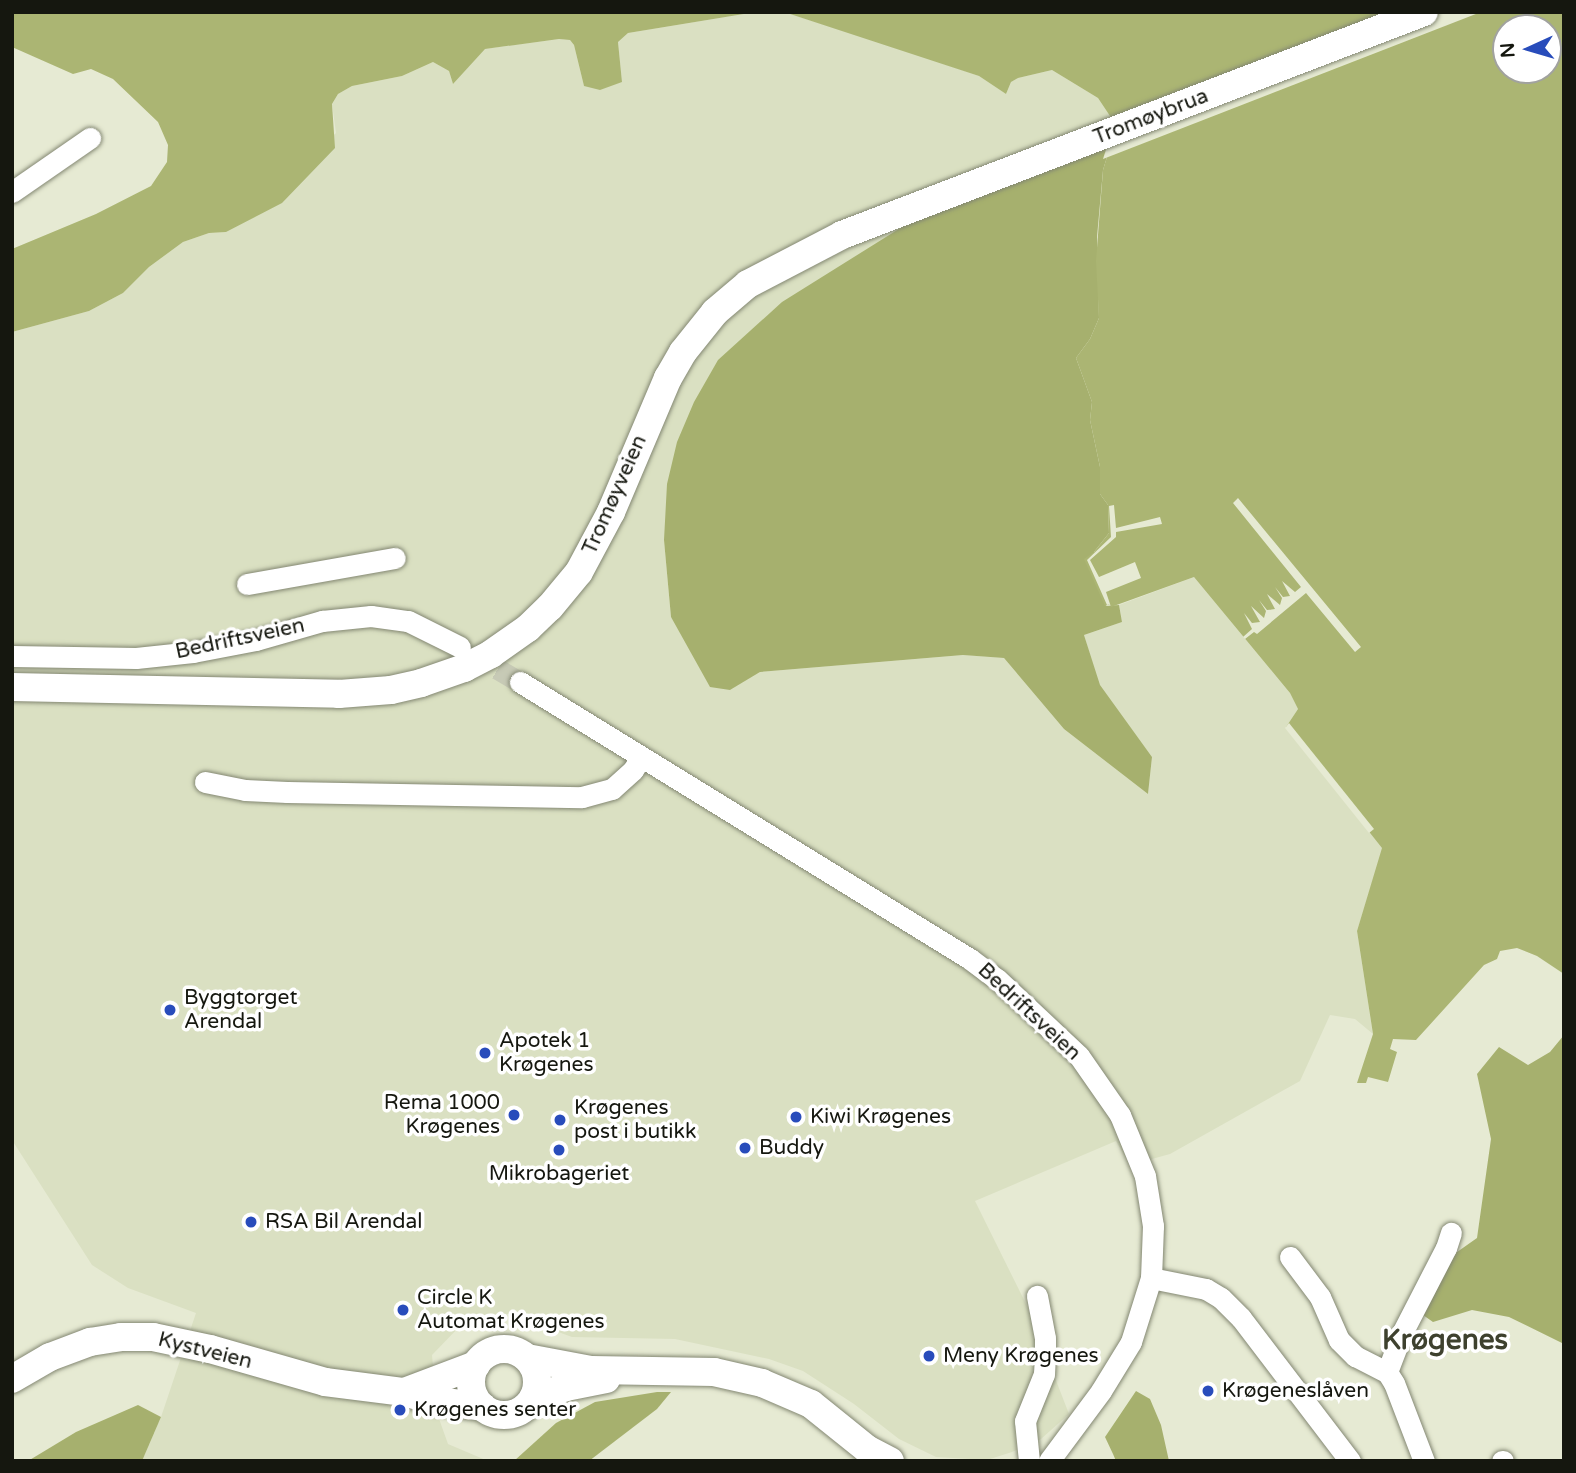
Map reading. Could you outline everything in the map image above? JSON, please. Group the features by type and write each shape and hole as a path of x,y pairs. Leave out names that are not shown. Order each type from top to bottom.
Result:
{"main road":[{"name":"Tromøybrua","path":"879,222 1424,12"},
{"name":"Tromøyveien","path":"12,687 365,693 421,683 491,654 550,607 579,572 611,512 668,378 715,312 774,268 842,235 879,222"},
{"name":"Kystveien","path":"12,1379 69,1348 132,1336 179,1341 325,1382 404,1392 432,1400 483,1407"},
{"path":"503,1349 517,1351 527,1358 536,1373 533,1399 523,1409 506,1415 483,1407 471,1384 476,1364 488,1353 503,1349"},
{"path":"527,1358 590,1370 714,1372 762,1383 810,1404 877,1457"},
{"name":"Kystveien","path":"404,1392 476,1364"},
{"path":"533,1399 566,1387 636,1372"}],"street":[{"path":"12,192 90,138"},
{"path":"247,584 395,558"},
{"name":"Bedriftsveien","path":"12,656 136,657 193,652 256,640 322,621 371,616 416,624 460,647"},
{"name":"Bedriftsveien","path":"520,682 970,959 997,979 1079,1056 1120,1115 1145,1176 1153,1226 1151,1278 1131,1342 1081,1419 1049,1461"},
{"path":"205,782 245,790 287,792 582,797 612,789 633,770 641,757"},
{"path":"1387,1372 1401,1335 1447,1248 1451,1233"},
{"path":"1290,1257 1320,1297 1339,1340 1355,1356 1387,1372 1394,1383 1423,1461"},
{"path":"1151,1278 1206,1289 1221,1298 1241,1318 1350,1461"},
{"path":"1030,1461 1025,1421 1044,1374 1045,1357 1045,1338 1037,1296"},
{"name":"Bedriftsveien","path":"1030,1461 1081,1419"}],"shaded area":[{"path":"12,12 756,12 628,33 618,42 622,82 600,90 584,86 574,45 570,40 559,39 485,49 453,84 449,71 433,62 402,76 352,86 338,94 332,104 335,148 282,203 226,232 209,233 183,242 149,267 123,293 89,311 12,332 12,249 96,214 151,186 167,162 168,145 158,122 113,79 91,69 73,74 12,47"},
{"path":"756,12 784,12 886,44 979,76 1006,94 1011,82 1018,78 1052,70 1098,98 1110,116 1112,131 664,540 671,617 730,690 760,672 964,655 1004,658 1064,729 1148,794 1152,757 1099,685 1084,635 1122,622 1119,605 1194,577 1290,693 1298,709 1286,727 1383,848 1357,931 1373,1034 1355,1019 1330,1015 1300,1081 1170,1154 1130,1165 1116,1141 975,1201 1028,1308 1069,1414 1041,1439 1012,1452 987,1460 936,1457 899,1439 854,1404 803,1371 769,1359 675,1339 572,1337 509,1314 487,1316 461,1325 432,1355 437,1413 448,1444 488,1461 142,1461 161,1417 196,1313 128,1288 92,1265 12,1140 12,332 89,311 123,293 149,267 183,242 209,233 226,232 336,133 332,104 338,94 352,86 402,76 433,62 449,71 453,84 484,49 559,39 570,40 574,45 584,86 622,82 618,42 628,33"},
{"path":"784,12 1564,12 1564,974 1537,956 1517,948 1500,951 1497,959 1484,965 1416,1040 1393,1039 1390,1049 1397,1052 1388,1082 1368,1077 1366,1083 1357,1083 1373,1034 1357,931 1382,848 1286,727 1298,709 1290,693 1194,577 1111,607 1110,604 1105,606 1084,559 1094,552 1109,533 1108,505 1100,494 1100,467 1090,420 1092,402 1076,358 1090,339 1099,318 1096,261 1103,170 1113,137 1110,116 1098,98 1052,70 1018,78 1011,82 1006,94 979,76"},
{"path":"1113,137 1103,170 1097,237 1099,318 1090,339 1076,358 1092,402 1090,420 1100,467 1100,494 1108,505 1109,533 1094,552 1106,606 1119,605 1122,622 1084,635 1100,685 1152,757 1148,794 1064,729 1004,658 963,655 760,672 730,690 710,687 671,617 664,540 667,484 677,442 694,402 718,360 782,302 918,217"},
{"path":"1564,1035 1564,1344 1509,1317 1472,1310 1433,1322 1423,1315 1450,1257 1477,1238 1491,1139 1477,1074 1499,1047 1528,1065 1550,1052"},
{"path":"1136,1391 1150,1399 1161,1425 1169,1461 1116,1461 1105,1437"},
{"path":"671,1392 657,1409 589,1461 514,1461 556,1423 595,1402"},
{"path":"138,1405 161,1417 142,1461 28,1461 76,1432"}],"pier":[{"path":"1397,12 1481,12 1103,159 1110,137"},
{"path":"1238,498 1361,647 1355,652 1306,593 1257,634 1254,632 1245,639 1243,637 1252,629 1244,613 1252,623 1260,622 1251,606 1264,618 1266,611 1259,600 1267,610 1275,609 1267,594 1280,605 1282,598 1275,587 1283,597 1290,596 1282,581 1295,592 1301,587 1233,503"},
{"path":"1114,505 1116,528 1160,517 1162,524 1116,532 1116,537 1090,560 1099,577 1135,562 1141,578 1106,592 1110,604 1107,605 1087,560 1111,537 1109,506"},
{"path":"1289,723 1374,829 1369,833 1285,728"}],"tunnel":[{"path":"471,653 520,682"}],"place":[{"name":"Byggtorget Arendal","path":"170,1010"},
{"name":"Apotek 1 Krøgenes","path":"485,1053"},
{"name":"Rema 1000 Krøgenes","path":"514,1115"},
{"name":"Kiwi Krøgenes","path":"796,1117"},
{"name":"Krøgenes post i butikk","path":"560,1120"},
{"name":"Buddy","path":"745,1148"},
{"name":"Mikrobageriet","path":"559,1150"},
{"name":"RSA Bil Arendal","path":"251,1222"},
{"name":"Circle K Automat Krøgenes","path":"403,1310"},
{"name":"Meny Krøgenes","path":"929,1356"},
{"name":"Krøgeneslåven","path":"1208,1391"},
{"name":"Krøgenes senter","path":"400,1410"}],"district":[{"name":"Krøgenes","path":"1445,1340"}]}
